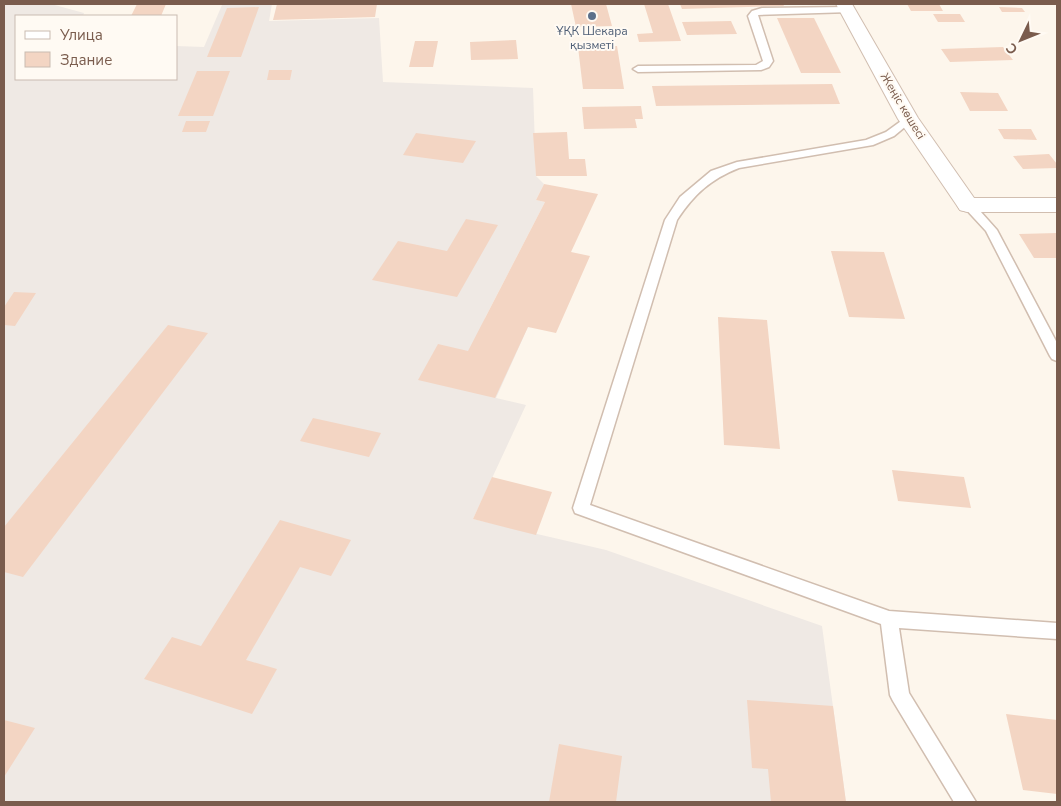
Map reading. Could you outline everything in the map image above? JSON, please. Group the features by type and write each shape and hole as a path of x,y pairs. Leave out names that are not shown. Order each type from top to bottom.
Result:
{"street":[{"name":"Жеңіс көшесі","path":"846,7 908,120 968,205"},
{"path":"968,205 1057,204"}],"lane":[{"path":"638,69 757,68 765,65 768,60 753,16 755,13 762,11 846,7"},
{"path":"908,120 890,134 869,144 737,165 715,172 684,200 671,220 581,508 888,619 1057,631"},
{"path":"968,205 991,230 1057,356"},
{"path":"888,619 900,695 966,802"}],"shaded area":[{"path":"4,4 51,4 84,13 83,15 15,15 15,80 178,80 178,46 204,47 222,5 272,4 269,21 379,18 383,82 533,88 536,176 544,184 536,200 545,202 485,318 528,327 496,398 526,405 473,519 606,550 822,626 846,802 4,802"}],"building":[{"path":"137,4 166,4 161,15 132,15"},
{"path":"277,4 377,4 375,17 273,20"},
{"name":"ҰҚК Шекара қызметі","path":"571,4 606,4 612,26 576,27"},
{"path":"644,4 668,4 681,41 639,42 637,34 653,33"},
{"path":"680,4 783,4 784,6 682,9"},
{"path":"907,4 939,4 943,11 911,11"},
{"path":"259,7 241,57 207,57 227,8"},
{"path":"999,7 1022,8 1025,12 1002,12"},
{"path":"933,14 960,14 965,22 938,22"},
{"path":"777,18 814,18 841,73 801,73"},
{"path":"731,21 737,34 687,35 682,22"},
{"path":"516,40 518,59 471,60 470,42"},
{"path":"415,41 438,41 433,67 409,67"},
{"path":"617,46 624,89 583,89 578,47"},
{"path":"1003,47 1013,60 950,62 941,49"},
{"path":"269,70 292,70 290,80 267,80"},
{"path":"197,71 230,71 213,116 178,116"},
{"path":"832,84 840,104 656,106 652,86"},
{"path":"960,92 998,93 1008,111 970,111"},
{"path":"641,106 643,119 635,119 637,128 584,129 582,107"},
{"path":"186,121 210,121 206,132 182,132"},
{"path":"998,129 1031,129 1037,140 1004,139"},
{"path":"567,132 569,159 585,159 587,176 536,176 533,133"},
{"path":"416,133 476,141 463,163 403,155"},
{"path":"1049,154 1057,164 1057,168 1023,169 1013,156"},
{"path":"544,184 598,194 571,252 590,256 556,333 528,327 495,398 418,380 438,344 468,351 545,202 536,200"},
{"path":"466,219 498,225 457,297 372,280 398,241 447,251"},
{"path":"1057,233 1057,258 1034,258 1019,234"},
{"path":"831,251 884,252 905,319 849,317"},
{"path":"14,292 36,293 15,326 4,325 4,307"},
{"path":"718,317 767,320 780,449 724,445"},
{"path":"168,325 208,333 23,577 4,572 4,527"},
{"path":"313,418 381,433 369,457 300,441"},
{"path":"892,470 964,477 971,508 898,501"},
{"path":"492,477 552,492 536,535 473,519"},
{"path":"280,520 351,540 331,576 300,567 246,660 277,669 252,714 144,679 172,637 201,646"},
{"path":"747,700 833,706 846,802 771,802 768,769 752,768"},
{"path":"1006,714 1057,720 1057,794 1023,790"},
{"path":"4,720 35,728 4,777"},
{"path":"559,744 622,756 616,802 549,802"}],"place":[{"name":"ҰҚК Шекара қызметі","path":"592,16"}]}
